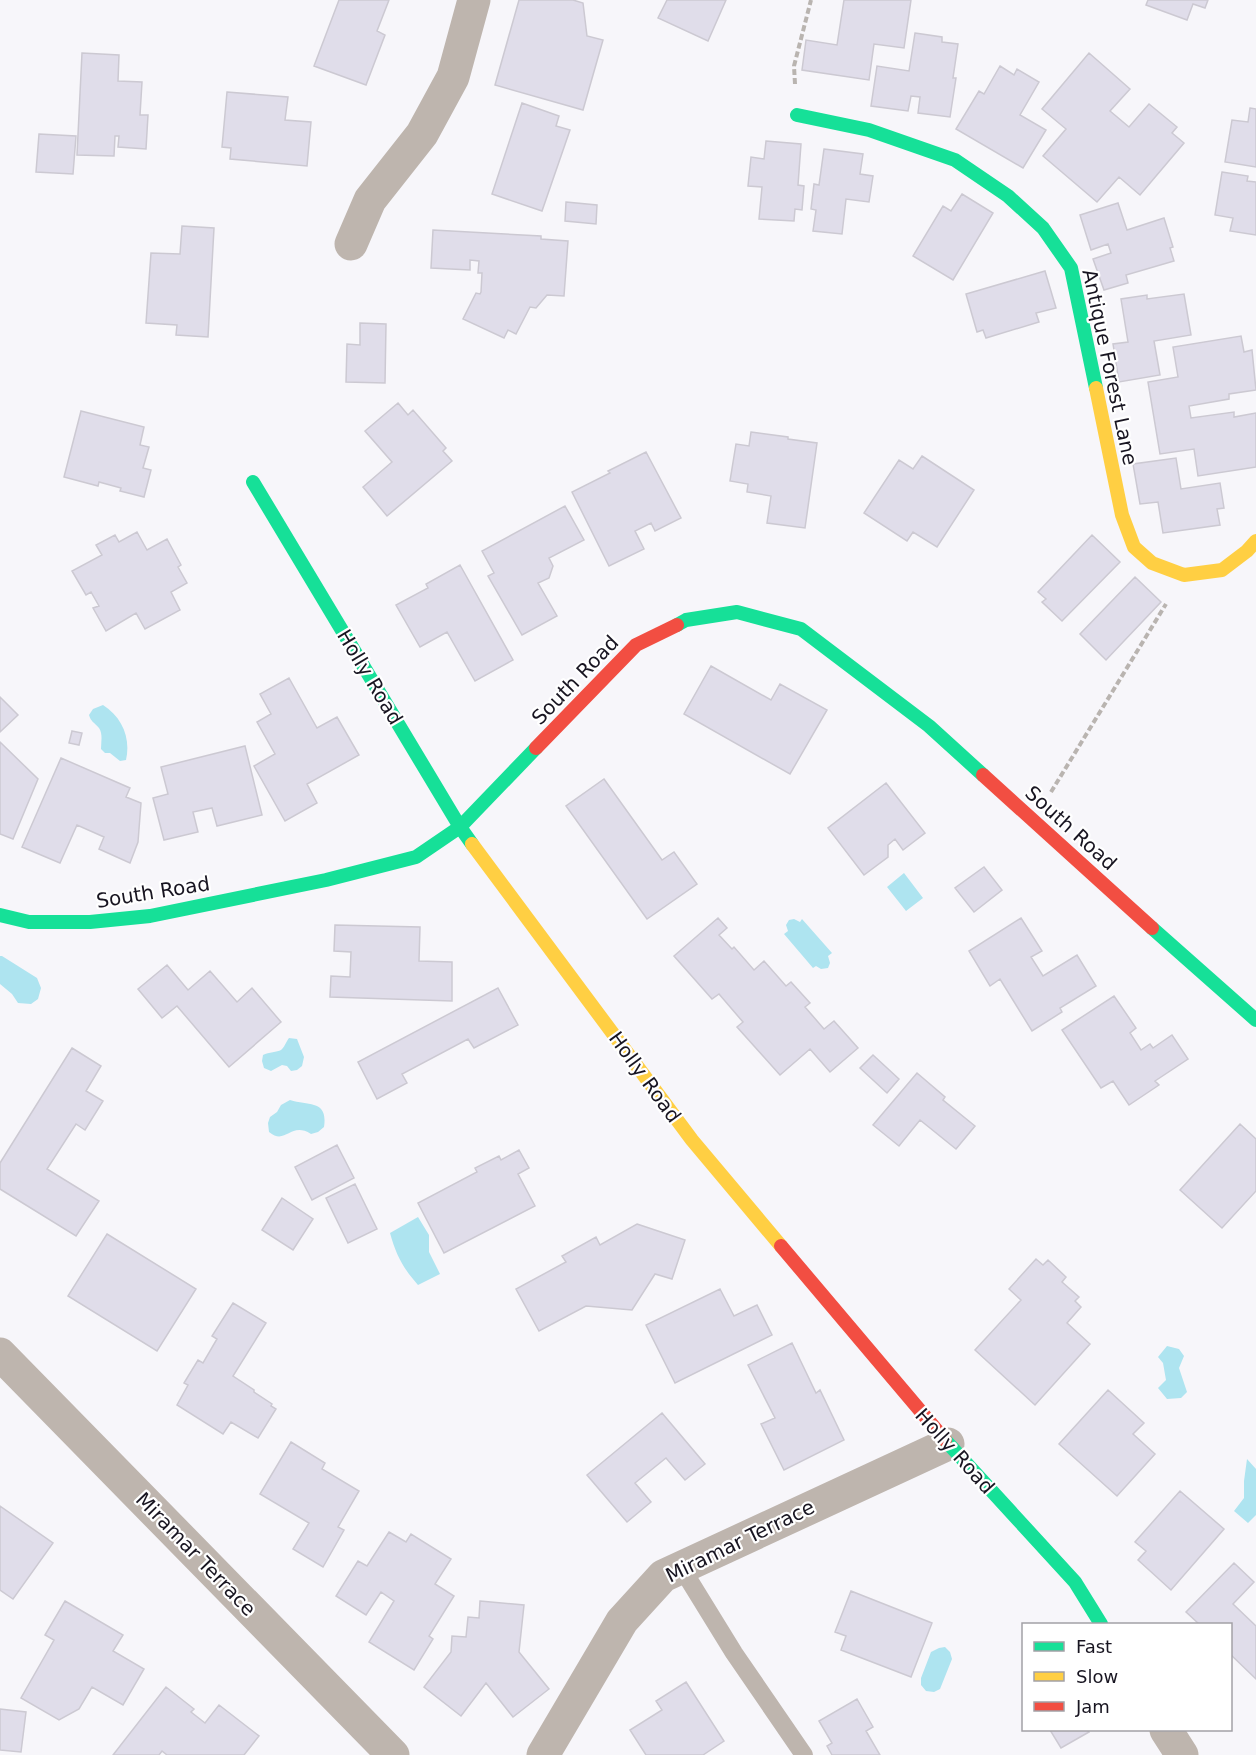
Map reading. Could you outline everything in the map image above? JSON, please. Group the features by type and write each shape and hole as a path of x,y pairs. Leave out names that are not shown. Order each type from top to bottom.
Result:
{"street":[{"path":"351,244 370,200 422,134 453,77 474,0"},
{"name":"Antique Forest Lane","path":"797,115 869,130 955,160 1008,196 1042,228 1071,268 1122,514 1134,547 1152,563 1184,575 1222,570 1256,541"},
{"name":"Holly Road","path":"253,482 460,827 692,1140 948,1444 1075,1582 1100,1623"},
{"name":"South Road","path":"0,915 29,922 90,922 150,916 326,880 416,856 460,827 636,645 686,620 737,612 801,628 929,726 1256,1020"},
{"name":"Miramar Terrace","path":"0,1354 393,1755"},
{"name":"Miramar Terrace","path":"543,1755 622,1621 663,1576 948,1444"},
{"path":"1167,1731 1182,1755"}],"lane":[{"path":"681,1567 734,1653 804,1755"}],"path":[{"path":"797,115 794,66 811,0"},
{"path":"1034,821 1184,575"}],"water":[{"path":"103,705 110,710 124,729 127,744 126,760 120,761 101,749 100,730 89,715 93,709"},
{"path":"904,873 923,898 906,911 887,887"},
{"path":"794,919 800,922 802,919 832,953 828,956 830,963 828,968 821,969 816,966 813,968 784,934 788,931 786,925 789,920"},
{"path":"0,956 37,978 41,988 38,999 31,1004 18,1003 12,994 0,984"},
{"path":"289,1038 297,1039 304,1057 302,1066 291,1071 287,1066 282,1065 271,1071 264,1068 263,1055 281,1050"},
{"path":"290,1100 320,1108 325,1118 324,1127 311,1134 298,1130 275,1136 269,1132 270,1117 281,1105"},
{"path":"418,1217 429,1235 429,1252 440,1274 418,1285 401,1261 390,1233"},
{"path":"1167,1346 1179,1349 1184,1356 1179,1368 1187,1392 1181,1398 1167,1399 1158,1388 1166,1380 1163,1363 1158,1357"},
{"path":"1247,1459 1256,1469 1256,1515 1248,1523 1234,1511 1244,1498"},
{"path":"945,1647 952,1659 940,1689 934,1692 926,1691 921,1685 921,1678 931,1652"}],"building":[{"path":"339,0 389,0 377,31 385,35 366,85 314,66"},
{"path":"519,0 573,0 583,3 587,36 603,40 583,110 495,85"},
{"path":"667,0 726,0 708,41 658,18"},
{"path":"844,0 911,0 904,48 874,44 869,80 802,70 806,40 837,45"},
{"path":"1148,0 1208,0 1205,8 1193,4 1187,20 1146,5"},
{"path":"915,33 942,37 942,42 958,44 950,117 918,113 920,97 911,96 908,111 871,106 877,66 909,71"},
{"path":"82,53 119,55 118,81 142,82 140,115 148,115 146,149 118,147 119,136 115,136 114,156 77,155"},
{"path":"1089,53 1130,89 1110,111 1129,127 1149,104 1177,127 1172,133 1184,143 1140,195 1119,177 1097,202 1043,156 1066,129 1042,109"},
{"path":"1000,66 1014,75 1017,69 1039,82 1020,115 1046,130 1023,168 956,129 979,91 984,94"},
{"path":"227,92 288,97 285,120 311,122 307,166 230,159 231,148 222,147"},
{"path":"522,103 559,116 556,126 570,130 542,211 492,194"},
{"path":"1250,108 1256,109 1256,167 1225,162 1232,120 1248,122"},
{"path":"39,134 76,136 73,174 36,172"},
{"path":"766,141 801,144 798,185 804,186 802,210 795,209 794,221 759,219 762,187 748,186 751,157 764,159"},
{"path":"824,149 863,154 860,174 873,176 869,202 846,199 842,234 813,231 816,210 811,209 814,184 819,185"},
{"path":"1222,172 1248,176 1247,181 1256,182 1256,235 1230,231 1233,218 1215,215"},
{"path":"962,194 993,213 953,280 913,256 943,206 951,211"},
{"path":"566,202 597,205 596,224 565,221"},
{"path":"1118,203 1127,230 1164,218 1173,247 1170,248 1174,261 1126,275 1128,283 1104,290 1093,259 1111,253 1108,244 1091,250 1080,215"},
{"path":"182,226 214,228 208,337 176,335 177,325 146,323 151,253 180,254"},
{"path":"433,230 541,236 541,239 568,241 564,296 547,295 536,308 530,307 516,334 508,330 504,338 463,319 476,293 481,292 482,273 478,273 479,261 470,260 470,270 431,268"},
{"path":"1045,271 1056,308 1036,313 1039,322 986,338 983,330 977,332 966,294"},
{"path":"1184,294 1191,335 1154,341 1160,375 1119,382 1113,344 1128,342 1121,299 1147,295 1147,299"},
{"path":"360,323 386,324 385,383 346,382 347,344 360,345"},
{"path":"1241,336 1244,352 1252,350 1256,390 1229,394 1229,399 1189,406 1191,418 1234,412 1234,417 1256,413 1256,467 1198,476 1194,449 1160,454 1148,382 1178,377 1173,347"},
{"path":"398,403 408,415 413,410 446,448 443,451 452,461 387,516 363,487 392,462 365,431"},
{"path":"81,411 144,427 140,445 149,447 143,468 151,470 144,497 120,491 121,488 99,482 98,486 64,477"},
{"path":"751,432 817,443 805,528 767,523 771,496 747,492 748,484 730,481 736,444 749,446"},
{"path":"646,452 681,518 655,531 651,523 635,531 644,549 609,566 572,492"},
{"path":"922,456 974,490 937,547 913,532 907,541 864,513 899,460 913,469"},
{"path":"1176,458 1181,489 1220,483 1224,508 1217,509 1220,525 1163,533 1158,502 1140,504 1133,464"},
{"path":"565,506 584,540 549,558 553,566 549,578 538,583 557,616 522,635 488,576 494,573 482,551"},
{"path":"137,532 147,550 167,539 181,565 178,567 187,583 171,592 180,610 145,629 136,613 106,631 93,608 99,606 91,592 86,595 72,571 102,555 96,545 115,535 119,542"},
{"path":"1092,535 1120,562 1062,621 1042,602 1046,599 1038,592"},
{"path":"460,565 513,660 475,681 447,632 420,647 396,605 428,588 426,584"},
{"path":"1135,577 1161,602 1106,660 1080,634"},
{"path":"711,666 771,700 780,684 827,710 790,774 684,714"},
{"path":"289,678 317,728 337,717 359,755 307,784 317,803 285,821 254,766 275,754 257,722 271,714 260,694"},
{"path":"0,697 18,715 0,732"},
{"path":"72,731 82,733 79,745 69,743"},
{"path":"0,742 38,779 13,839 0,834"},
{"path":"245,746 262,815 217,826 212,808 193,812 198,832 164,840 153,798 168,794 161,767"},
{"path":"61,758 130,788 126,797 141,803 138,842 130,863 99,849 104,837 77,825 60,863 22,847"},
{"path":"604,779 662,860 674,852 697,884 647,919 566,806"},
{"path":"886,783 925,833 903,850 895,839 888,845 888,857 864,875 828,828"},
{"path":"984,867 1002,890 974,912 955,888"},
{"path":"718,918 727,928 719,935 732,949 734,947 754,970 764,961 786,986 791,982 810,1003 805,1007 824,1029 834,1021 858,1048 830,1072 810,1049 780,1075 737,1027 743,1022 719,994 712,999 674,956"},
{"path":"1021,918 1042,951 1031,957 1043,976 1077,955 1096,986 1060,1008 1062,1012 1032,1031 1000,979 990,986 969,951"},
{"path":"335,925 420,927 419,961 452,962 452,1001 330,997 331,976 350,977 351,952 334,951"},
{"path":"167,965 188,990 210,971 237,1002 252,988 281,1022 229,1067 177,1006 162,1018 138,989"},
{"path":"498,988 518,1025 474,1048 468,1039 402,1074 407,1083 377,1099 358,1062"},
{"path":"1114,996 1136,1028 1130,1033 1141,1050 1150,1044 1153,1048 1172,1035 1188,1059 1155,1081 1159,1085 1129,1105 1113,1081 1101,1088 1062,1030"},
{"path":"72,1048 101,1066 86,1091 103,1101 85,1130 76,1124 47,1169 99,1201 76,1236 0,1189 0,1163"},
{"path":"873,1055 899,1079 887,1093 860,1068"},
{"path":"917,1073 945,1097 943,1100 975,1126 956,1149 920,1120 899,1146 873,1125"},
{"path":"1240,1124 1256,1139 1256,1191 1222,1228 1180,1190"},
{"path":"337,1145 354,1178 312,1200 295,1167"},
{"path":"519,1150 529,1168 518,1174 535,1206 444,1253 418,1203 477,1172 475,1168 499,1156 501,1160"},
{"path":"355,1184 377,1229 348,1243 326,1198"},
{"path":"282,1198 313,1219 293,1250 262,1230"},
{"path":"637,1224 685,1240 672,1279 655,1274 632,1310 586,1306 539,1331 516,1289 566,1262 562,1256 596,1237 600,1245"},
{"path":"107,1234 196,1289 157,1351 68,1296"},
{"path":"1036,1259 1043,1265 1048,1260 1066,1277 1062,1282 1079,1297 1075,1301 1081,1307 1067,1323 1090,1344 1035,1405 975,1350 1021,1300 1009,1289"},
{"path":"720,1289 734,1316 757,1305 772,1335 675,1383 646,1325"},
{"path":"233,1303 266,1323 233,1376 276,1409 258,1438 231,1422 223,1434 177,1405 188,1385 184,1383 198,1360 203,1363 217,1339 212,1336"},
{"path":"792,1343 816,1393 820,1390 844,1440 784,1470 761,1424 775,1418 748,1365"},
{"path":"1108,1390 1144,1423 1133,1434 1155,1454 1117,1496 1059,1444"},
{"path":"662,1413 705,1464 685,1480 666,1458 635,1483 651,1502 627,1522 587,1475"},
{"path":"291,1442 325,1463 322,1469 359,1491 338,1527 344,1530 323,1567 293,1549 309,1523 260,1494"},
{"path":"1180,1491 1224,1529 1171,1590 1138,1560 1146,1551 1135,1542"},
{"path":"0,1506 53,1543 13,1599 0,1590"},
{"path":"389,1532 406,1542 411,1534 451,1559 435,1584 454,1596 429,1636 433,1639 414,1670 369,1642 394,1601 381,1592 366,1615 336,1596 358,1561 367,1566"},
{"path":"1234,1563 1254,1582 1233,1604 1256,1626 1256,1679 1232,1656 1232,1623 1198,1623 1186,1612"},
{"path":"851,1591 932,1623 911,1677 841,1650 846,1636 835,1632"},
{"path":"65,1601 123,1635 113,1651 144,1669 123,1705 92,1687 79,1709 59,1720 21,1698 54,1640 45,1635"},
{"path":"480,1601 524,1605 519,1652 549,1689 513,1717 486,1683 461,1716 424,1687 451,1652 452,1636 466,1637 468,1617 479,1618"},
{"path":"686,1682 724,1741 703,1755 646,1755 630,1730 662,1710 656,1701"},
{"path":"166,1687 194,1709 191,1712 205,1723 219,1705 259,1736 244,1755 167,1755 162,1751 159,1755 113,1755"},
{"path":"857,1699 873,1727 866,1731 880,1755 832,1755 827,1746 832,1743 819,1721"},
{"path":"0,1709 26,1712 21,1752 0,1750"},
{"path":"1051,1731 1089,1732 1061,1748"}],"traffic: fast":[{"path":"797,115 869,130 955,160 1008,196 1043,228 1071,268 1096,388"},
{"path":"253,482 472,844"},
{"path":"677,625 686,620 737,612 801,629 929,726 983,775"},
{"path":"0,915 29,922 90,922 150,916 326,880 416,857 460,827 536,748"},
{"path":"1152,928 1256,1020"},
{"path":"945,1440 1075,1582 1100,1623"}],"traffic: slow":[{"path":"1096,388 1122,515 1134,547 1152,563 1184,575 1222,570 1256,541"},
{"path":"472,844 692,1140 781,1246"}],"traffic: jam":[{"path":"536,748 636,645 677,625"},
{"path":"983,775 1152,928"},
{"path":"781,1246 945,1440"}]}
